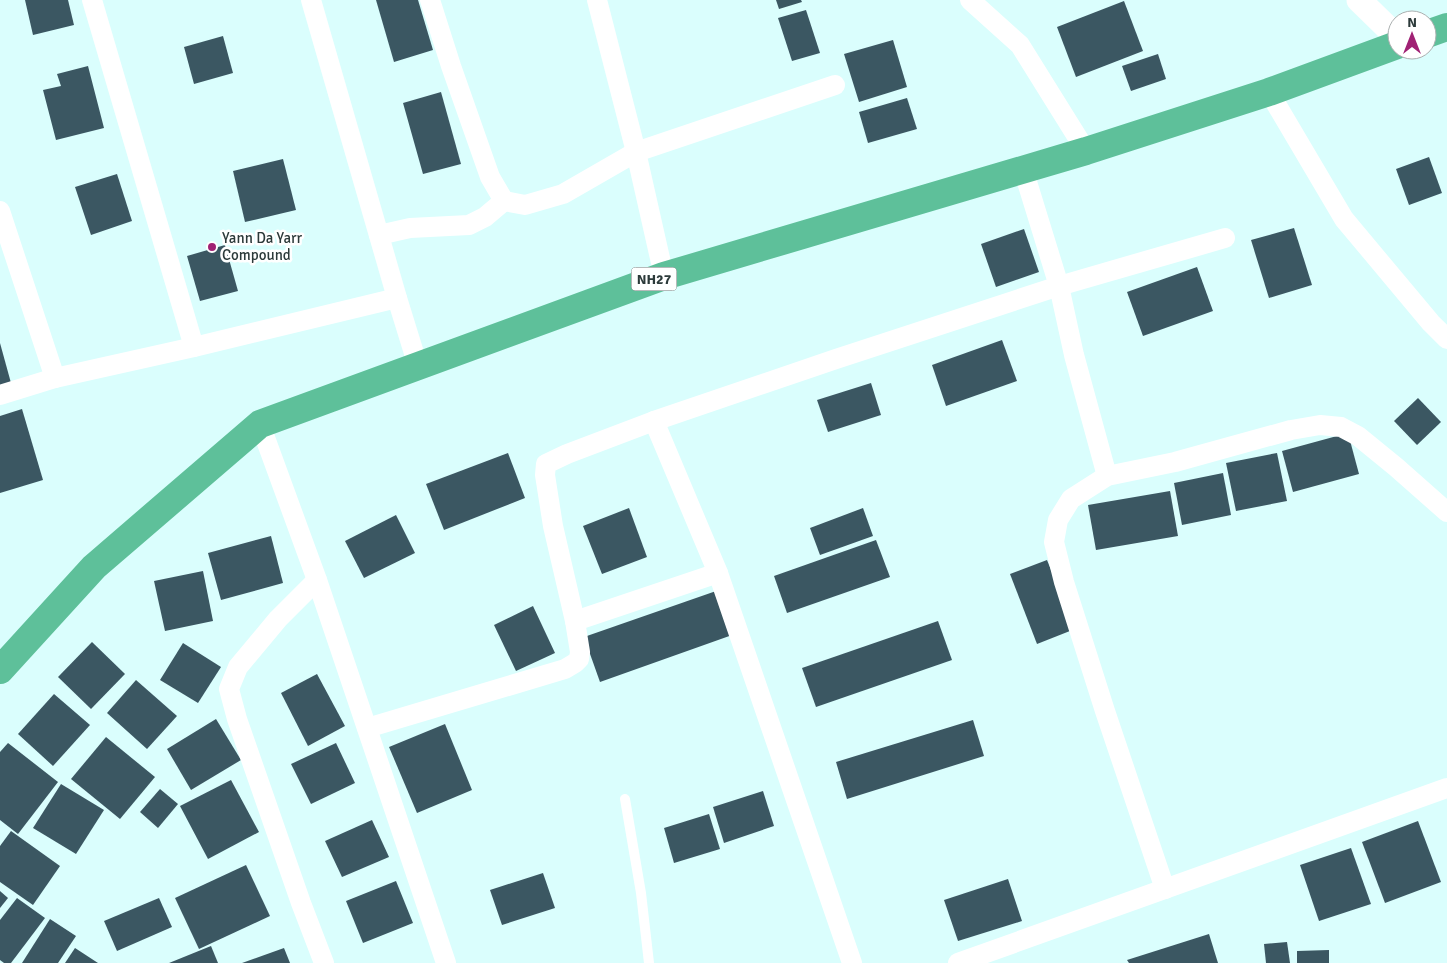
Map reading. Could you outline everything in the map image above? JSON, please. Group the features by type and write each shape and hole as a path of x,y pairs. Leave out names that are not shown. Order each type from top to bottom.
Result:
{"highway":[{"name":"NH27","path":"0,670 94,567 260,424 664,276 1086,150 1268,92 1387,49"}],"street":[{"path":"92,0 194,347"},
{"path":"311,0 418,366"},
{"path":"430,0 490,177 504,201 525,205 563,194 636,152 835,85"},
{"path":"597,0 636,152 664,276"},
{"path":"970,0 1020,45 1086,150"},
{"path":"1359,0 1387,27"},
{"path":"1268,92 1344,219 1439,320 1447,339"},
{"path":"1023,169 1059,286 1074,355 1107,476"},
{"path":"379,235 410,228 468,225 485,217 504,201"},
{"path":"0,211 55,378"},
{"path":"367,728 564,669 579,659 580,652 575,621 554,526 545,474 546,464 567,454 654,421 845,356 1059,286 1224,238"},
{"path":"0,395 55,378 397,298"},
{"path":"654,421 718,574 852,963"},
{"path":"260,424 317,580 446,963"},
{"path":"1166,889 1102,702 1064,582 1054,542 1058,520 1070,499 1107,476 1175,462 1291,430 1320,425 1340,427 1358,436 1447,512"},
{"path":"575,621 718,574"},
{"path":"317,580 278,619 238,667 229,689 237,719 301,903 324,963"},
{"path":"958,963 1447,788"}],"lane":[{"path":"626,799 641,893 649,963"}],"building":[{"path":"25,0 68,0 74,25 33,35"},
{"path":"376,0 418,0 433,50 394,62"},
{"path":"776,0 801,0 802,2 779,9"},
{"path":"1124,1 1143,51 1076,77 1057,27"},
{"path":"806,10 820,53 792,61 778,18"},
{"path":"223,36 233,73 194,84 184,47"},
{"path":"893,40 907,87 859,102 844,54"},
{"path":"1158,54 1166,79 1131,91 1122,66"},
{"path":"88,66 104,128 56,140 43,90 61,86 57,74"},
{"path":"441,92 461,164 423,174 403,103"},
{"path":"907,98 917,129 868,143 859,112"},
{"path":"1429,157 1442,193 1409,205 1396,169"},
{"path":"283,159 296,210 245,222 233,171"},
{"path":"117,174 132,221 91,235 75,187"},
{"path":"1294,228 1312,285 1269,298 1251,240"},
{"path":"1024,229 1039,272 996,287 981,244"},
{"path":"225,245 238,291 200,301 187,256"},
{"path":"1197,267 1213,311 1143,336 1127,292"},
{"path":"1002,340 1017,381 946,406 932,365"},
{"path":"0,343 11,383 0,386"},
{"path":"871,383 881,415 828,432 817,400"},
{"path":"1418,398 1441,422 1417,445 1394,421"},
{"path":"22,409 43,480 0,493 0,416"},
{"path":"1348,433 1359,474 1293,492 1282,451"},
{"path":"508,453 525,498 444,530 426,484"},
{"path":"1277,453 1287,501 1236,511 1226,463"},
{"path":"1223,473 1231,515 1182,525 1174,483"},
{"path":"1170,491 1178,536 1096,550 1088,505"},
{"path":"629,508 647,557 602,574 583,526"},
{"path":"863,508 873,536 820,555 810,528"},
{"path":"396,515 415,553 364,578 345,541"},
{"path":"271,536 283,583 221,600 208,553"},
{"path":"876,540 890,577 787,613 774,576"},
{"path":"1047,560 1075,629 1037,644 1010,574"},
{"path":"203,571 213,621 165,631 154,581"},
{"path":"719,590 735,634 600,682 584,637"},
{"path":"533,606 555,653 516,671 494,625"},
{"path":"938,621 952,660 816,707 802,668"},
{"path":"92,642 125,674 91,709 58,677"},
{"path":"183,643 221,667 198,703 160,680"},
{"path":"317,674 345,726 308,746 281,693"},
{"path":"136,680 177,716 147,749 107,713"},
{"path":"54,694 90,725 53,766 18,734"},
{"path":"216,719 241,760 191,790 167,749"},
{"path":"973,720 984,756 847,799 836,762"},
{"path":"445,724 472,790 417,813 389,747"},
{"path":"106,737 155,777 120,819 71,779"},
{"path":"8,743 58,782 18,834 0,820 0,752"},
{"path":"336,743 355,783 311,804 291,764"},
{"path":"231,780 259,832 208,859 180,806"},
{"path":"61,784 104,810 76,854 33,828"},
{"path":"160,789 178,804 158,828 140,812"},
{"path":"763,791 774,826 724,843 713,807"},
{"path":"709,814 720,849 674,863 664,828"},
{"path":"372,820 389,857 342,877 325,841"},
{"path":"1418,821 1441,882 1385,903 1362,842"},
{"path":"11,831 60,866 33,905 0,882 0,846"},
{"path":"1351,848 1371,904 1319,921 1300,865"},
{"path":"246,865 270,916 199,949 175,898"},
{"path":"543,873 555,908 502,925 490,890"},
{"path":"1008,879 1022,921 958,941 944,900"},
{"path":"396,881 413,923 363,943 346,901"},
{"path":"0,891 8,898 0,908"},
{"path":"17,898 45,918 11,963 4,963 0,960 0,920"},
{"path":"159,898 172,927 117,951 104,921"},
{"path":"50,919 76,936 58,963 22,963"},
{"path":"1209,934 1218,963 1129,963 1127,960"},
{"path":"1287,942 1290,963 1266,963 1264,944"},
{"path":"211,946 218,963 169,963"},
{"path":"75,948 98,963 65,963"},
{"path":"284,948 290,963 242,963"},
{"path":"1329,950 1329,963 1297,963 1297,951"}],"place":[{"name":"Yann Da Yarr Compound","path":"212,247"}]}
